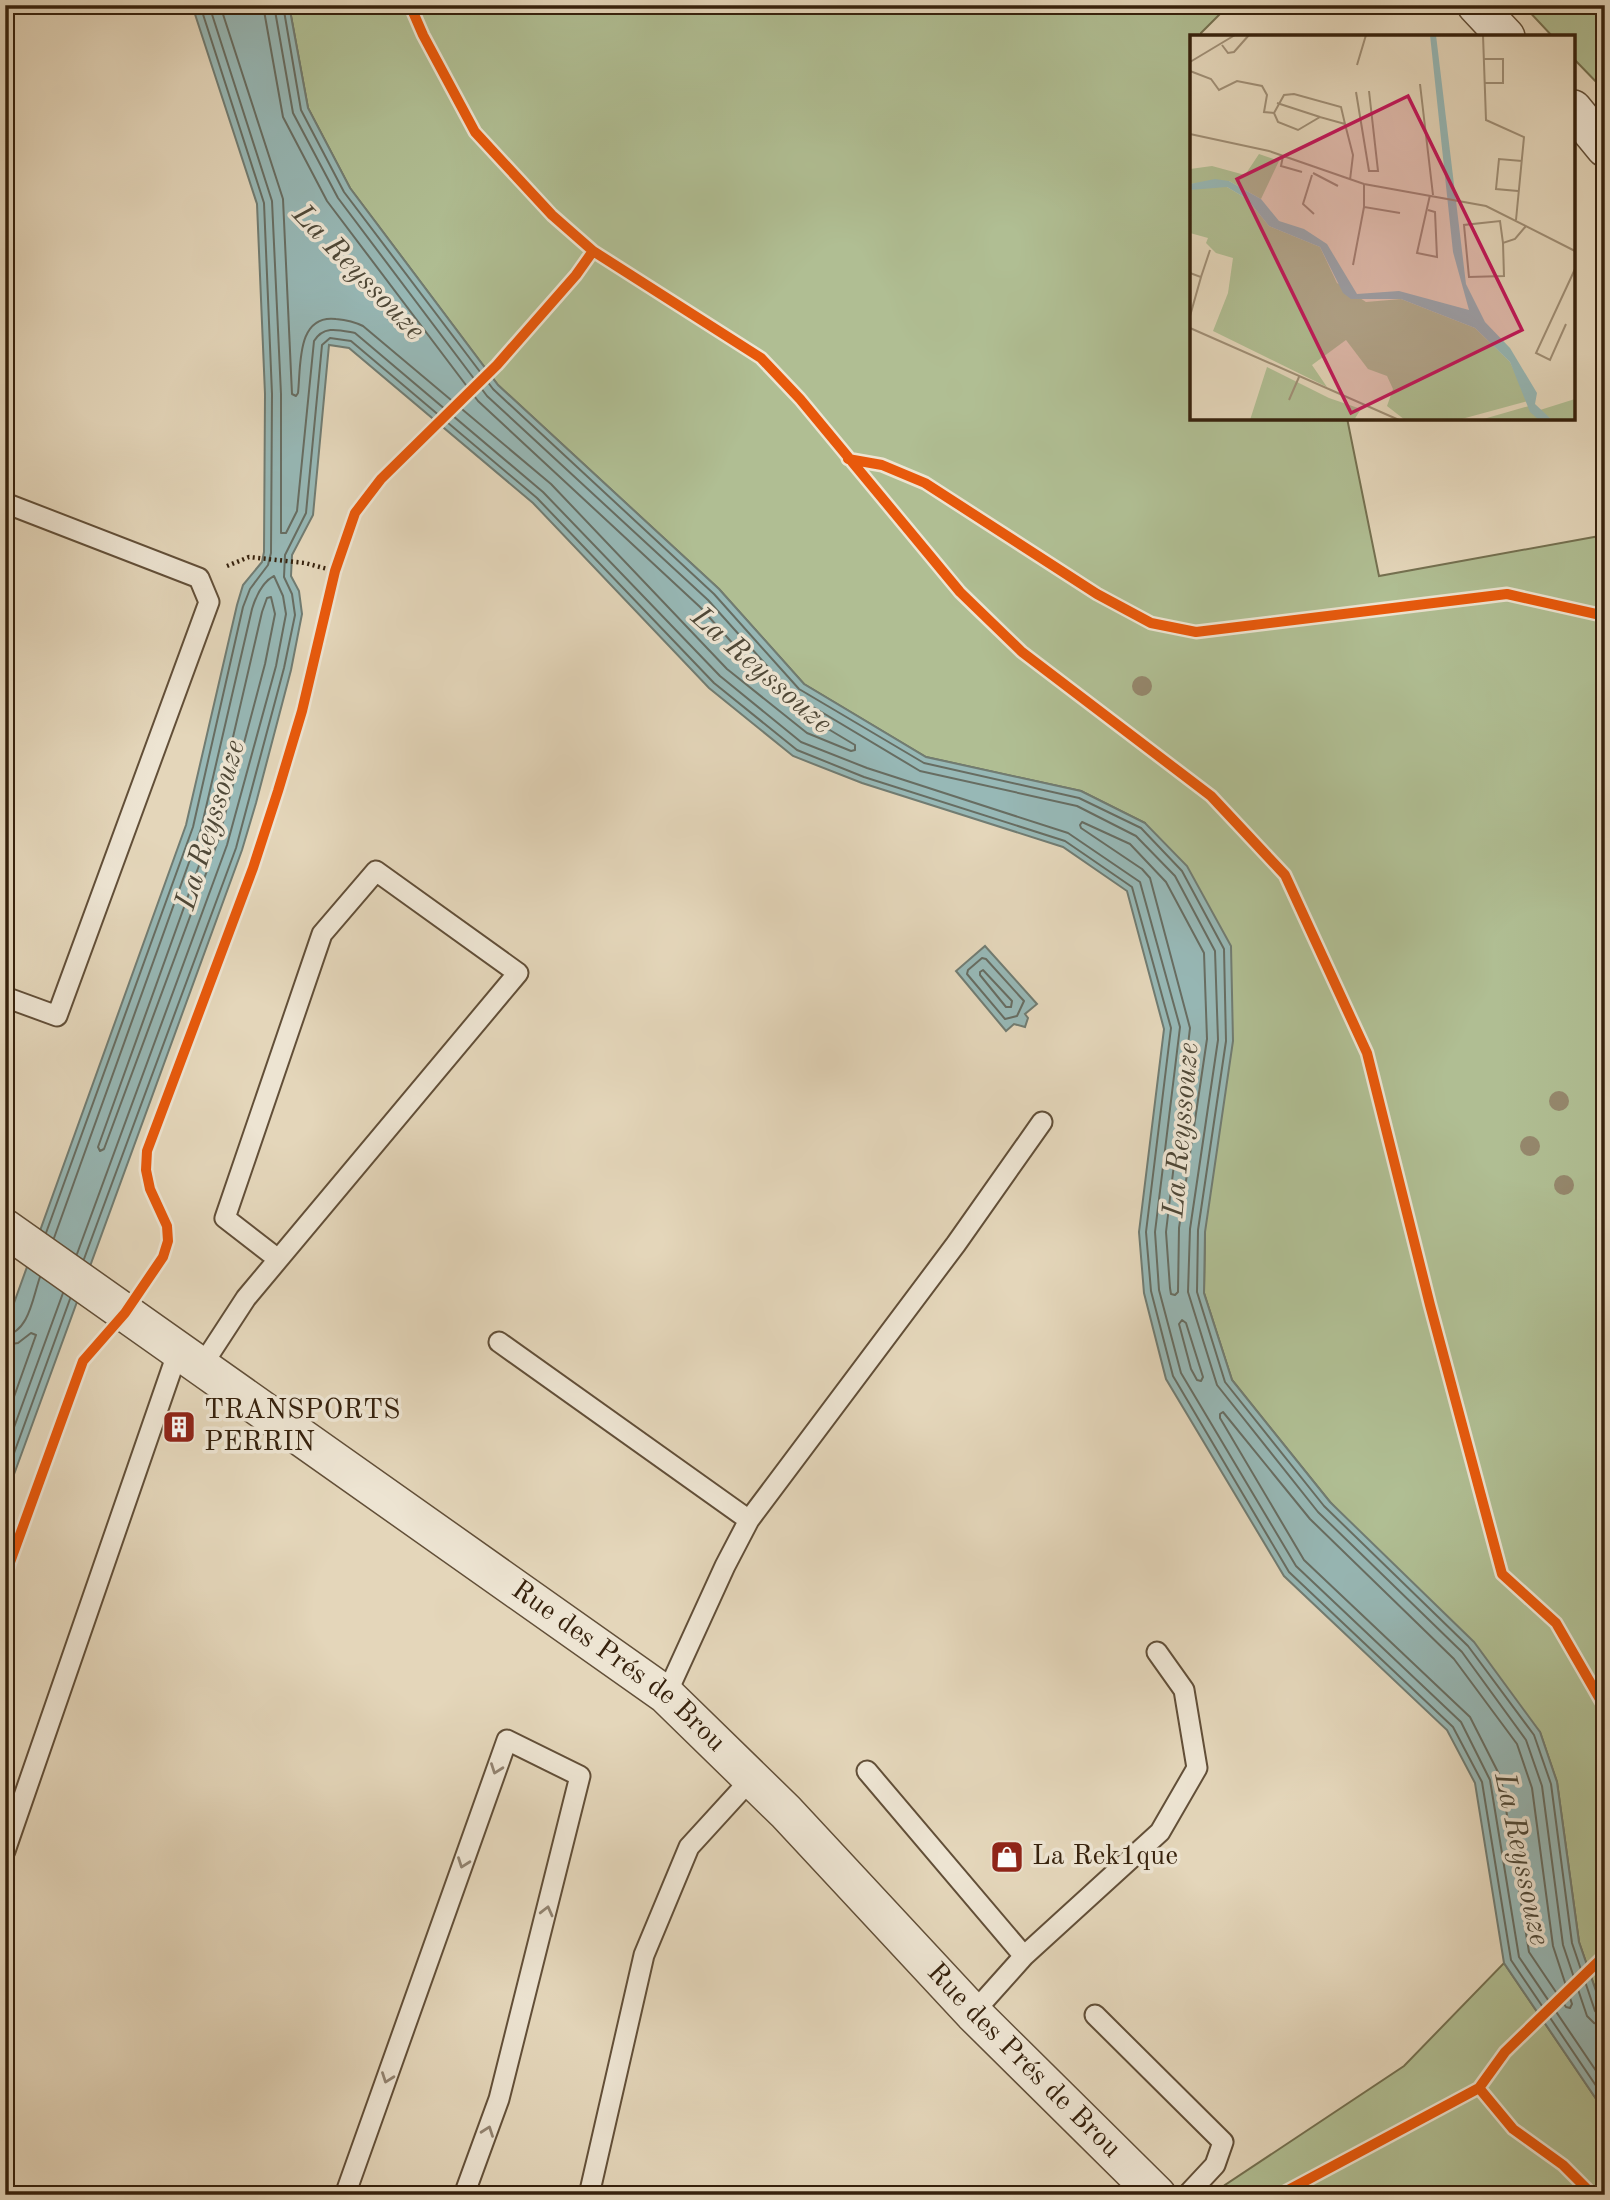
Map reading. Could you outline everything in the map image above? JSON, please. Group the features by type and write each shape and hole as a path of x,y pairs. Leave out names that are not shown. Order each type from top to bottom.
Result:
{"street":[{"path":"1476,5 1504,35"},
{"path":"1575,111 1605,148"},
{"name":"Rue des Prés de Brou","path":"7,1229 666,1695 786,1812 973,2013 1157,2195"}],"lane":[{"path":"5,503 199,578 209,602 57,1016 5,997"},
{"path":"5,1851 190,1359 246,1298 518,973 376,871 322,934 225,1218 278,1259"},
{"path":"666,1695 749,1520 956,1244 1042,1122"},
{"path":"499,1342 749,1520"},
{"path":"973,2013 1024,1956 1160,1832 1198,1768 1184,1690 1157,1652"},
{"path":"345,2195 507,1740 580,1776 499,2099 464,2195"},
{"path":"867,1772 1024,1956"},
{"path":"589,2195 644,1955 690,1847 751,1778"},
{"path":"1095,2015 1223,2142 1215,2165 1187,2195"}],"path":[{"path":"249,557 305,563 335,571"}],"green space":[{"path":"289,5 1229,5 1201,35 1190,35 1190,420 1347,420 1379,576 1605,535 1605,2017 1579,1942 1557,1782 1540,1732 1330,1502 1232,1380 1204,1293 1205,1232 1145,823 1081,791 926,757 804,684 719,589 498,385 350,188 308,108"},
{"path":"1523,5 1605,5 1605,91 1575,60 1575,35 1551,35"},
{"path":"1504,1963 1605,2112 1605,2195 1234,2195 1225,2185 1404,2066"}],"water":[{"name":"La Reyssouze","path":"192,5 289,5 308,108 350,188 498,385 719,589 804,684 926,757 1081,791 1145,823 1187,866 1231,946 1233,1041 1205,1232 1204,1293 1232,1380 1330,1502 1474,1642 1540,1732 1557,1782 1579,1942 1605,2017 1605,2112 1504,1963 1475,1783 1447,1730 1284,1576 1166,1379 1144,1293 1139,1232 1164,1029 1127,891 1063,847 862,783 793,756 709,688 533,503 349,348 329,345 313,515 292,555 291,576 299,591 302,614 291,670 242,850 5,1499 5,1328 186,825 237,605 243,585 262,562 264,552 265,394 257,204"},
{"path":"985,946 1037,1004 1025,1014 1028,1018 1025,1027 1014,1024 1006,1031 956,971"}],"cycle path":[{"path":"410,5 475,132 552,215 593,251 761,358 800,399 960,592 1022,652 1211,796 1285,875 1367,1053 1430,1305 1502,1574 1556,1623 1605,1708"},
{"path":"5,1576 83,1361 125,1313 163,1257 168,1241 167,1226 150,1189 146,1170 147,1151 253,868 302,711 335,571 355,513 381,479 497,365 576,275 593,251"},
{"path":"848,459 882,465 925,483 1097,594 1151,623 1196,632 1507,594 1605,616"},
{"path":"1279,2195 1479,2088 1505,2052 1605,1955"},
{"path":"1479,2088 1513,2129 1563,2165 1593,2195"}],"place":[{"name":"TRANSPORTS PERRIN","path":"179,1427"},
{"name":"La Rek1que","path":"1007,1857"}]}
